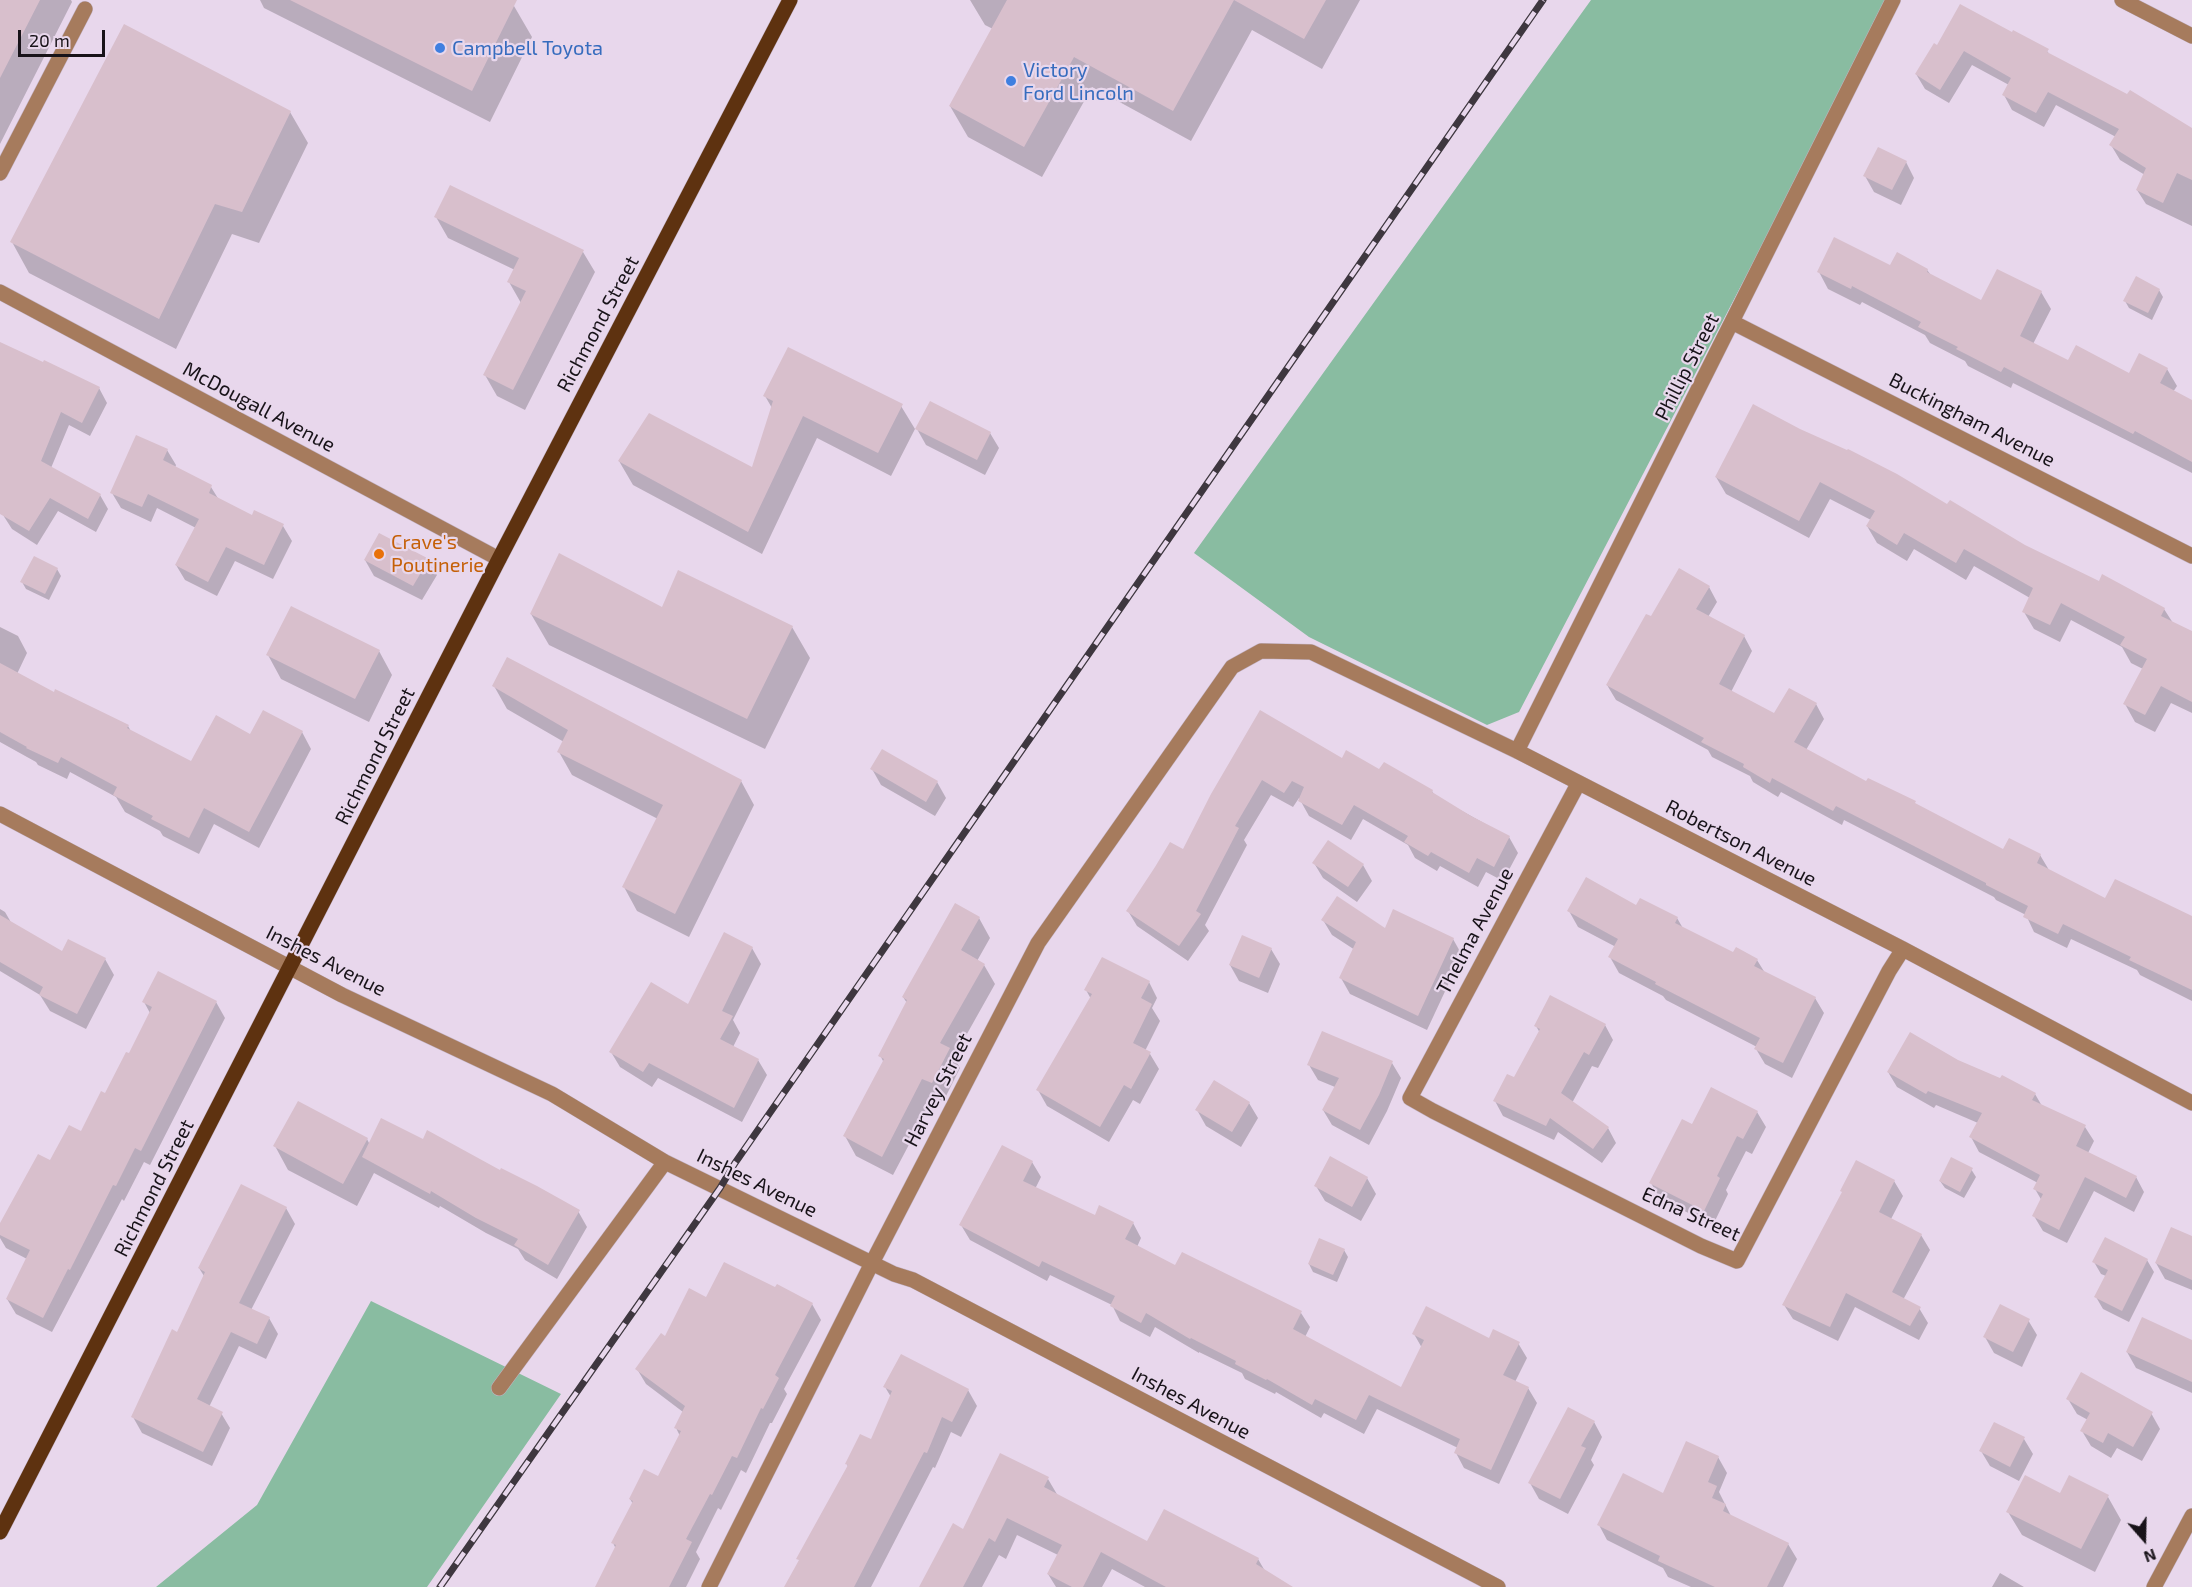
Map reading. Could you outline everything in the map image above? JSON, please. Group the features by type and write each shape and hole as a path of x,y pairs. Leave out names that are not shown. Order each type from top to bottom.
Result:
{"main road":[{"name":"Richmond Street","path":"0,1532 291,968 498,559 790,0"}],"street":[{"name":"Phillip Street","path":"1517,751 1893,0"},
{"path":"2122,0 2192,36"},
{"path":"0,173 85,9"},
{"name":"McDougall Avenue","path":"0,292 498,559"},
{"name":"Buckingham Avenue","path":"1732,322 2192,556"},
{"name":"Robertson Avenue","path":"1261,651 1311,652 1517,751 1903,949 2192,1103"},
{"name":"Harvey Street","path":"709,1587 872,1263 1038,943 1232,667 1261,651"},
{"name":"Thelma Avenue","path":"1410,1098 1578,784"},
{"name":"Inshes Avenue","path":"0,814 342,994 552,1095 666,1162 923,1286 1498,1587"},
{"name":"Edna Street","path":"1410,1098 1701,1246 1737,1261 1889,971 1903,949"},
{"path":"499,1388 666,1162"},
{"path":"2154,1587 2192,1516"}],"green space":[{"path":"1591,0 1890,0 1519,712 1487,725 1309,637 1194,553"},
{"path":"371,1301 561,1394 427,1587 156,1587 257,1505"}],"building":[{"path":"0,0 40,0 0,78"},
{"name":"Campbell Toyota","path":"290,0 517,0 472,91"},
{"name":"Victory Ford Lincoln","path":"1007,0 1234,0 1173,111 1074,57 1024,147 949,106"},
{"path":"1234,0 1326,0 1304,39"},
{"path":"1960,4 2049,49 2047,52 2127,94 2130,90 2192,128 2192,180 2177,173 2163,203 2136,190 2146,168 2109,145 2119,129 2048,92 2036,113 2002,95 2011,78 1964,51 1940,90 1915,74 1934,43 1937,45"},
{"path":"124,24 291,111 242,212 215,204 159,319 10,242"},
{"path":"1878,147 1907,161 1892,190 1863,176"},
{"path":"450,185 584,250 513,390 483,375 526,291 507,282 519,258 434,217"},
{"path":"1834,237 1890,265 1897,252 1928,269 1927,272 1981,300 1997,269 2042,291 2020,336 2068,360 2076,345 2129,373 2139,353 2168,368 2160,383 2192,400 2192,462 2135,431 2133,434 2004,367 2001,372 1918,327 1921,322 1852,286 1851,289 1817,272"},
{"path":"2136,276 2160,289 2148,313 2123,301"},
{"path":"0,342 100,387 82,423 61,412 41,461 101,494 88,519 50,498 29,531 0,514"},
{"path":"788,347 903,404 878,453 803,416 748,532 618,461 649,413 752,467 773,401 763,396"},
{"path":"930,401 991,432 977,460 915,429"},
{"path":"1753,404 1800,429 1848,449 1897,474 1947,504 1950,500 2025,545 2099,581 2102,574 2165,608 2161,616 2192,631 2192,702 2161,686 2145,715 2123,704 2147,659 2120,645 2125,637 2061,603 2050,625 2022,612 2033,588 1964,549 1956,563 1904,533 1897,545 1866,526 1875,511 1820,482 1799,521 1715,477"},
{"path":"136,435 168,449 163,460 212,485 209,493 252,515 254,510 284,524 264,565 226,547 208,582 175,565 199,519 148,494 142,507 110,493"},
{"path":"379,533 429,559 413,586 364,560"},
{"path":"559,553 662,607 678,570 793,626 747,719 530,614"},
{"path":"34,556 58,568 45,594 20,582"},
{"path":"1679,568 1710,586 1696,609 1745,635 1719,684 1774,713 1789,688 1817,703 1794,742 1866,781 1868,778 1916,801 1915,803 2003,849 2009,838 2041,854 2037,863 2105,898 2115,879 2192,916 2192,990 2129,960 2131,957 2063,924 2058,934 2023,917 2028,906 1836,806 1833,811 1772,778 1770,783 1743,767 1744,764 1701,742 1704,738 1606,685 1646,614 1651,616"},
{"path":"291,606 380,650 355,699 266,655"},
{"path":"507,657 742,780 675,914 622,887 663,805 557,752 568,730 492,686"},
{"path":"0,663 54,692 55,689 129,725 127,728 191,761 216,715 250,734 263,710 303,731 249,832 204,808 189,838 151,819 153,816 113,795 117,787 61,757 58,763 26,748 0,732"},
{"path":"1260,710 1342,758 1346,750 1379,769 1384,762 1433,790 1432,792 1471,816 1510,836 1494,867 1477,858 1469,873 1431,852 1428,856 1404,842 1408,836 1354,805 1342,825 1298,801 1304,787 1292,781 1284,793 1262,780 1235,826 1239,828 1196,911 1201,914 1179,946 1126,911 1170,842 1183,849 1211,794"},
{"path":"882,749 938,781 926,802 870,769"},
{"path":"1328,840 1364,864 1348,887 1312,863"},
{"path":"1586,877 1636,905 1640,898 1678,917 1675,923 1733,952 1736,947 1758,959 1754,966 1816,997 1783,1063 1754,1049 1760,1038 1608,957 1618,939 1567,911"},
{"path":"1337,896 1385,928 1393,909 1454,938 1418,1016 1339,978 1356,942 1321,920"},
{"path":"955,903 980,917 961,950 985,964 940,1043 950,1048 932,1083 922,1079 882,1157 843,1136 884,1059 878,1056 907,1000 902,997"},
{"path":"0,915 62,951 68,939 106,958 77,1014 39,995 43,987 0,962"},
{"path":"724,932 753,947 722,1011 733,1016 720,1039 759,1059 734,1108 649,1063 643,1072 609,1052 651,982 688,1004"},
{"path":"1242,935 1272,948 1259,978 1229,965"},
{"path":"1102,957 1150,981 1141,998 1152,1004 1133,1043 1151,1052 1131,1089 1124,1085 1100,1127 1036,1090 1092,994 1084,990"},
{"path":"158,971 217,1001 141,1151 135,1148 116,1186 113,1185 43,1318 6,1299 30,1250 0,1235 0,1223 38,1154 50,1160 69,1125 81,1131 101,1091 105,1093 126,1052 129,1053 152,1007 142,1002"},
{"path":"1550,995 1606,1024 1589,1055 1584,1052 1561,1093 1609,1127 1593,1149 1550,1118 1546,1126 1493,1101 1507,1074 1514,1077 1540,1029 1534,1026"},
{"path":"1322,1031 1393,1061 1379,1095 1360,1130 1322,1110 1339,1078 1307,1065"},
{"path":"1910,1032 1958,1060 2000,1078 2002,1075 2036,1093 2032,1100 2086,1125 2076,1146 2137,1176 2126,1198 2085,1177 2059,1230 2032,1216 2043,1194 2033,1189 2040,1175 1969,1137 1982,1113 1928,1091 1926,1094 1887,1072"},
{"path":"1214,1080 1250,1102 1232,1132 1195,1110"},
{"path":"1711,1087 1758,1111 1743,1139 1737,1136 1717,1176 1720,1178 1704,1211 1649,1183 1682,1119 1692,1124"},
{"path":"298,1101 368,1138 343,1184 273,1146"},
{"path":"381,1118 423,1139 427,1130 580,1210 548,1265 514,1245 518,1239 476,1218 431,1191 430,1194 362,1157"},
{"path":"1002,1145 1033,1161 1023,1181 1095,1215 1099,1205 1134,1222 1125,1239 1175,1265 1182,1252 1302,1311 1293,1329 1401,1387 1424,1340 1412,1334 1426,1306 1489,1338 1493,1329 1520,1342 1503,1375 1529,1387 1491,1470 1454,1453 1460,1439 1369,1395 1356,1420 1315,1399 1312,1405 1146,1313 1141,1323 1110,1306 1115,1296 1042,1261 1039,1267 959,1225"},
{"path":"1330,1156 1368,1177 1352,1207 1314,1186"},
{"path":"1951,1157 1973,1168 1960,1192 1939,1181"},
{"path":"1856,1160 1895,1180 1879,1212 1922,1234 1892,1292 1921,1307 1910,1326 1846,1293 1830,1327 1782,1305 1842,1192 1840,1191"},
{"path":"241,1184 287,1207 239,1303 270,1317 257,1344 231,1332 197,1399 223,1412 203,1452 131,1417 172,1329 177,1332 205,1272 198,1268"},
{"path":"2171,1227 2192,1236 2192,1280 2155,1263"},
{"path":"2105,1237 2148,1259 2122,1311 2094,1297 2108,1270 2092,1262"},
{"path":"1319,1238 1345,1249 1333,1275 1308,1264"},
{"path":"724,1262 775,1287 777,1284 813,1303 775,1375 779,1378 763,1409 761,1408 737,1458 732,1456 686,1539 692,1542 669,1587 595,1587 616,1545 611,1543 633,1501 629,1499 644,1469 658,1476 681,1431 674,1428 685,1406 635,1369 661,1333 665,1336 689,1288 706,1297"},
{"path":"2000,1304 2030,1319 2013,1352 1983,1337"},
{"path":"2142,1317 2192,1340 2192,1382 2126,1352"},
{"path":"901,1354 969,1389 952,1422 942,1417 927,1453 924,1452 854,1587 784,1587 799,1560 796,1559 848,1465 845,1464 860,1434 871,1439 892,1391 883,1387"},
{"path":"2081,1372 2153,1412 2133,1447 2108,1433 2103,1443 2080,1431 2090,1413 2066,1399"},
{"path":"1568,1407 1595,1421 1581,1446 1586,1448 1560,1499 1528,1483"},
{"path":"1994,1422 2025,1437 2010,1467 1979,1451"},
{"path":"1686,1441 1719,1456 1708,1482 1717,1486 1712,1498 1726,1504 1723,1511 1789,1543 1767,1587 1715,1587 1658,1561 1660,1556 1597,1525 1623,1473 1663,1493"},
{"path":"1000,1453 1049,1477 1044,1487 1147,1541 1164,1509 1259,1558 1256,1564 1293,1587 1166,1587 1101,1552 1083,1587 1072,1587 1047,1574 1062,1545 1007,1518 995,1542 989,1538 963,1587 919,1587 953,1523 963,1529"},
{"path":"2025,1475 2060,1493 2069,1475 2109,1495 2081,1549 2006,1512"}],"railway":[{"path":"440,1587 720,1188 735,1163 1543,0"}],"place":[{"name":"Campbell Toyota","path":"440,48"},
{"name":"Victory Ford Lincoln","path":"1011,81"},
{"name":"Crave's Poutinerie","path":"379,554"}]}
